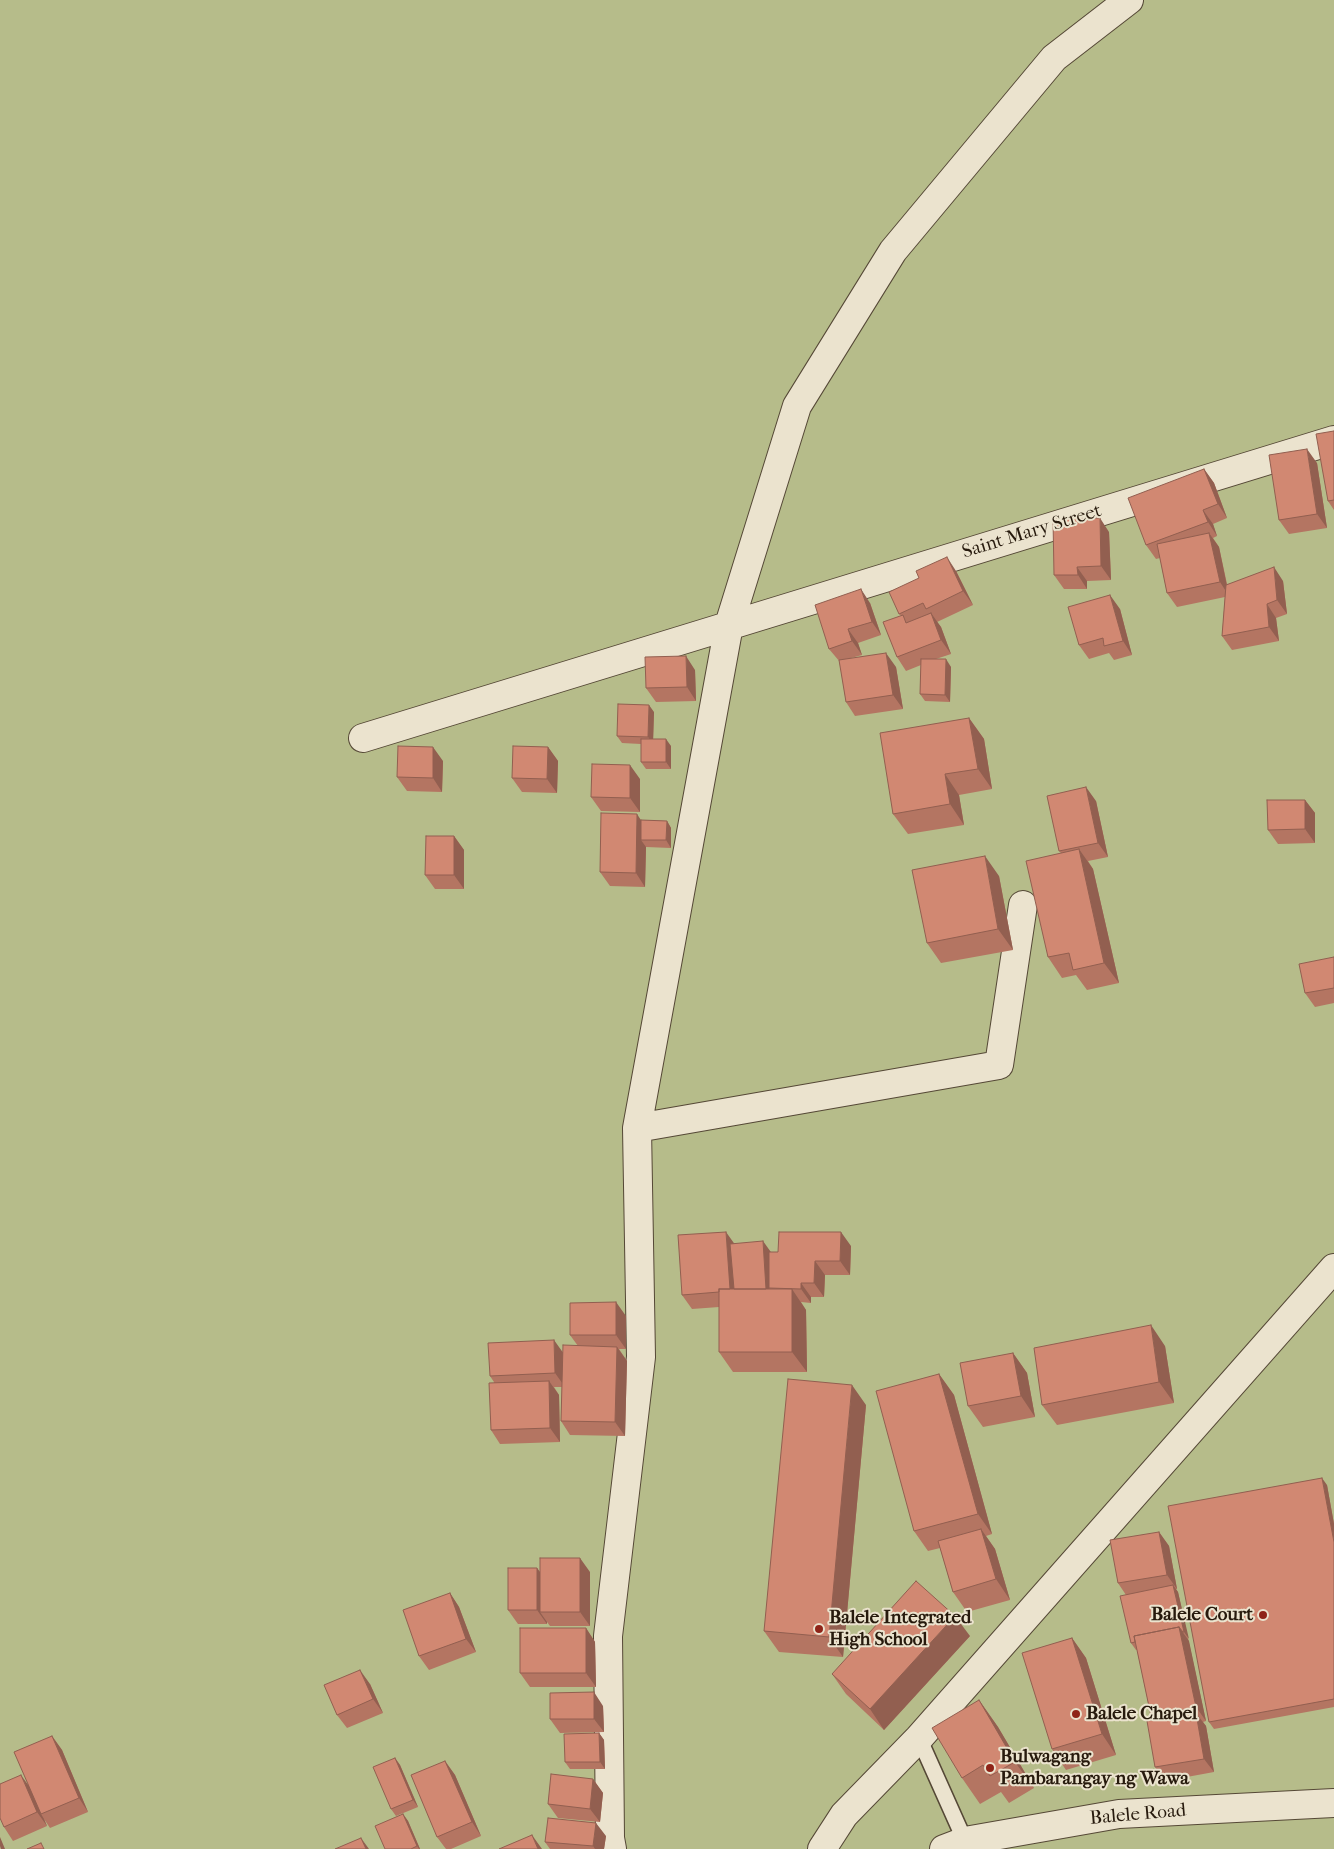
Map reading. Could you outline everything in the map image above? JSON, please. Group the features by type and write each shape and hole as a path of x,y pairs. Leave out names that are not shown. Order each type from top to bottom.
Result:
{"street":[{"path":"612,1849 610,1838 608,1636 641,1357 637,1128 729,625 797,406 893,251 1054,58 1129,0"},
{"name":"Saint Mary Street","path":"364,738 1334,440"},
{"path":"637,1128 999,1065 1024,905"},
{"path":"822,1849 844,1815 919,1738 1334,1268"},
{"name":"Balele Road","path":"955,1845 1119,1814 1334,1803"}],"lane":[{"path":"919,1738 955,1845"}],"green space":[{"path":"0,0 1334,0 1334,1849 0,1849"}],"building":[{"path":"1334,431 1334,500 1328,501 1316,434"},
{"path":"1307,449 1317,514 1279,520 1269,455"},
{"path":"1204,469 1218,504 1203,510 1208,522 1146,545 1128,498"},
{"path":"1100,518 1101,566 1077,567 1078,575 1054,575 1053,519"},
{"path":"1209,533 1220,582 1167,593 1157,544"},
{"path":"947,557 963,591 926,609 923,603 899,614 889,592 919,578 916,571"},
{"path":"1274,567 1277,600 1267,604 1269,627 1222,636 1226,585"},
{"path":"861,589 872,622 848,629 852,641 829,649 815,605"},
{"path":"1110,595 1123,641 1104,646 1103,638 1079,645 1068,607"},
{"path":"931,613 941,640 897,657 883,622 903,615 906,623"},
{"path":"886,653 893,695 846,702 839,660"},
{"path":"686,656 687,687 646,688 645,657"},
{"path":"921,659 946,659 945,695 920,694"},
{"path":"618,704 649,705 648,737 617,736"},
{"path":"969,718 978,769 945,774 950,804 893,814 880,733"},
{"path":"641,739 666,739 666,762 641,762"},
{"path":"398,746 433,747 433,778 397,777"},
{"path":"513,746 548,747 547,779 512,778"},
{"path":"592,764 630,765 630,798 591,797"},
{"path":"1086,787 1098,843 1059,851 1047,796"},
{"path":"1267,800 1305,800 1305,829 1268,830"},
{"path":"601,813 637,814 636,873 600,872"},
{"path":"641,820 667,821 666,840 641,840"},
{"path":"426,836 454,836 454,875 425,875"},
{"path":"1079,849 1104,963 1073,970 1069,953 1048,957 1026,861"},
{"path":"985,856 998,929 927,943 912,870"},
{"path":"1334,957 1334,988 1305,993 1299,964"},
{"path":"726,1232 730,1289 719,1289 719,1292 682,1295 678,1235"},
{"path":"779,1232 841,1232 840,1261 815,1261 814,1283 801,1283 801,1289 769,1288 769,1252 778,1252"},
{"path":"763,1241 766,1289 734,1289 730,1244"},
{"path":"719,1289 792,1289 792,1352 719,1352"},
{"path":"616,1302 616,1335 570,1335 570,1303"},
{"path":"1151,1325 1159,1382 1042,1405 1034,1348"},
{"path":"554,1340 555,1373 490,1376 488,1343"},
{"path":"563,1345 617,1347 615,1422 561,1421"},
{"path":"1013,1353 1021,1396 968,1406 960,1363"},
{"path":"939,1374 978,1514 914,1531 876,1391"},
{"path":"788,1379 852,1385 829,1637 764,1631"},
{"path":"549,1381 550,1428 491,1430 489,1383"},
{"name":"Balele Court","path":"1322,1478 1334,1542 1334,1699 1209,1722 1168,1506"},
{"path":"981,1529 996,1579 953,1592 938,1541"},
{"path":"1159,1532 1167,1575 1118,1583 1110,1540"},
{"path":"540,1558 580,1558 580,1612 540,1612"},
{"path":"508,1568 537,1568 537,1610 508,1610"},
{"path":"916,1581 955,1616 870,1709 832,1674"},
{"path":"1173,1585 1184,1632 1179,1627 1134,1636 1135,1642 1131,1643 1120,1596"},
{"path":"450,1593 466,1639 419,1656 403,1610"},
{"path":"1179,1627 1196,1707 1151,1716 1134,1636"},
{"path":"520,1628 586,1628 586,1673 520,1673"},
{"name":"Balele Chapel","path":"1072,1638 1102,1734 1052,1749 1022,1653"},
{"path":"360,1670 373,1699 337,1715 324,1685"},
{"path":"594,1692 594,1719 550,1719 550,1693"},
{"path":"979,1700 1015,1762 990,1776 983,1765 962,1778 932,1728"},
{"path":"1196,1713 1204,1759 1155,1767 1147,1721"},
{"path":"599,1733 600,1762 565,1762 564,1734"},
{"path":"52,1736 79,1798 41,1814 14,1752"},
{"path":"395,1758 413,1800 391,1809 373,1767"},
{"path":"445,1761 472,1822 437,1837 411,1775"},
{"path":"551,1774 593,1779 590,1809 548,1804"},
{"path":"21,1775 37,1812 4,1827 0,1818 0,1784"},
{"path":"403,1814 417,1846 411,1849 385,1849 375,1826"},
{"path":"548,1818 596,1823 593,1846 545,1842"},
{"path":"532,1835 538,1849 499,1849"},
{"path":"361,1838 366,1849 335,1849"},
{"path":"41,1843 44,1849 27,1849"}],"place":[{"name":"Balele Court","path":"1263,1615"},
{"name":"Balele Integrated High School","path":"819,1629"},
{"name":"Balele Chapel","path":"1076,1714"},
{"name":"Bulwagang Pambarangay ng Wawa","path":"990,1768"}]}
